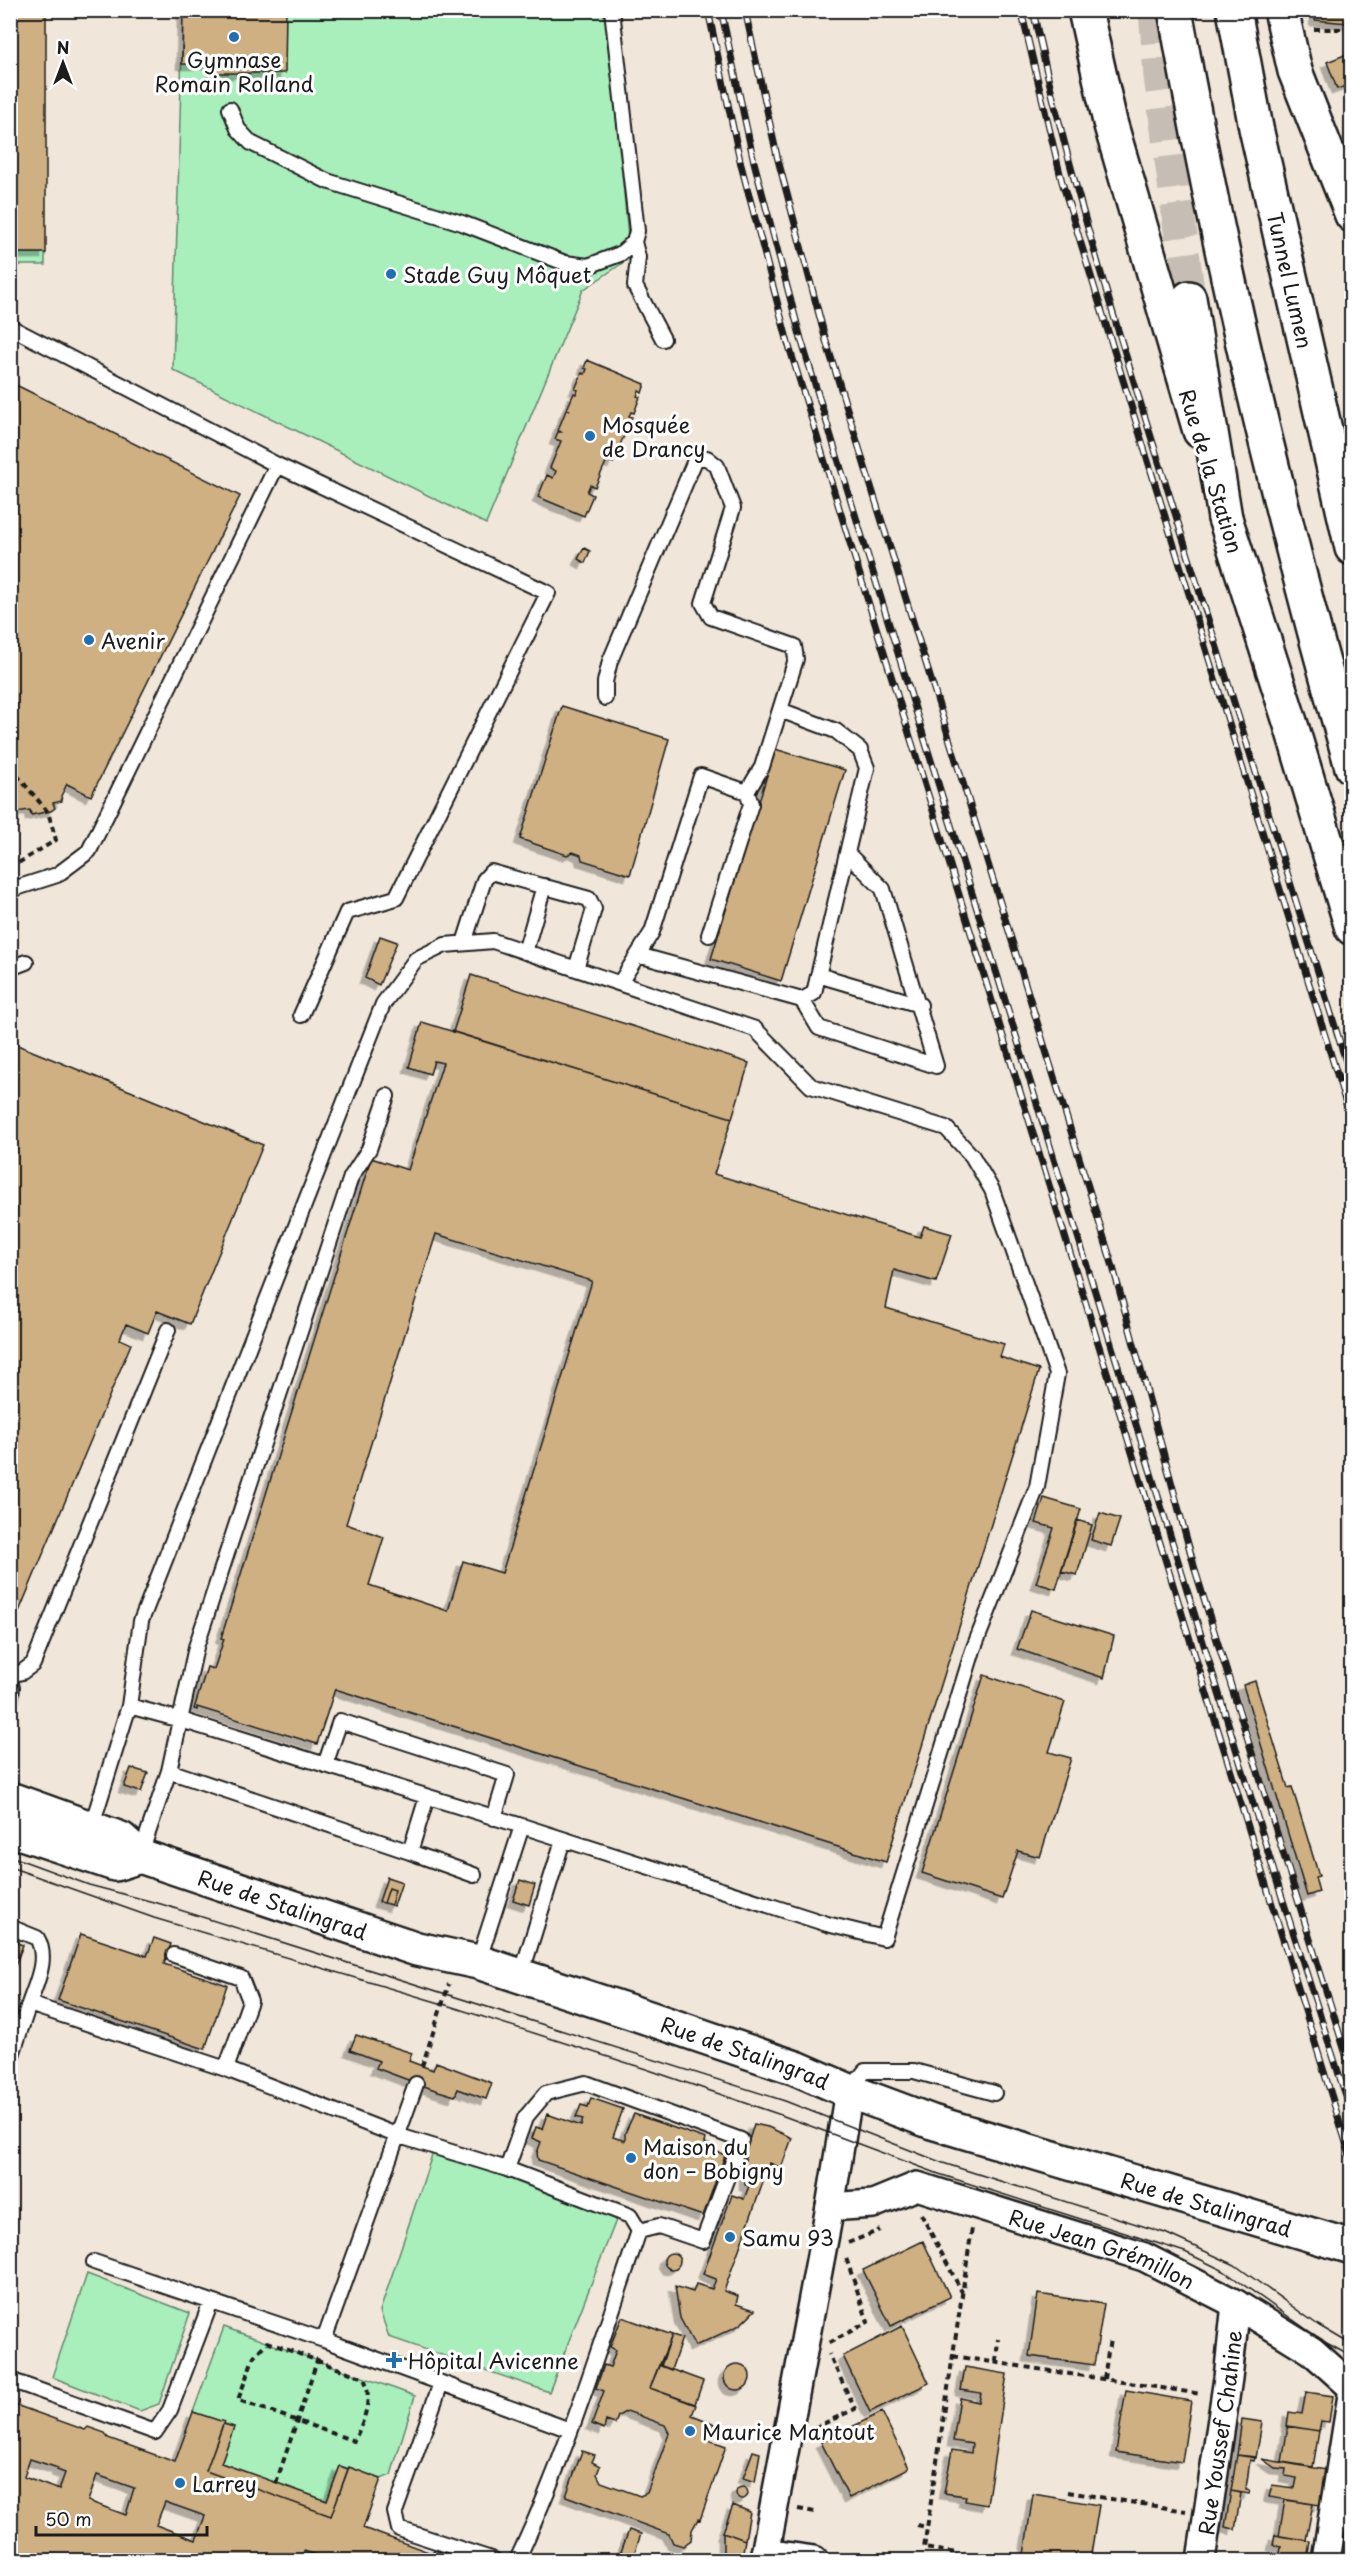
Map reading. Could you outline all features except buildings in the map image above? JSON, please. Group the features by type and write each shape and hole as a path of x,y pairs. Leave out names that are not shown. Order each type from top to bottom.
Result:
{"main road":[{"name":"Rue de la Station","path":"1085,10 1110,122 1225,518 1352,928"},
{"path":"1175,10 1198,142 1260,414 1315,636 1352,768"},
{"name":"Tunnel Lumen","path":"1234,10 1256,128 1352,548"},
{"path":"1284,25 1295,70 1352,214"},
{"path":"1190,298 1225,518"},
{"name":"Rue de Stalingrad","path":"10,1799 121,1839 140,1856 417,1949 467,1959 796,2068 849,2091 932,2122 1352,2247"},
{"path":"10,1829 114,1864 140,1856"}],"street":[{"path":"814,2560 764,2557 786,2441 838,2207 849,2091"},
{"name":"Rue Jean Grémillon","path":"838,2207 873,2204 917,2186 1144,2257 1236,2304 1312,2350 1351,2402 1326,2560"},
{"name":"Rue Youssef Chahine","path":"1201,2560 1225,2398 1236,2304"}],"lane":[{"path":"612,10 637,231 634,242 638,257 635,286 663,339"},
{"path":"230,109 238,129 251,143 327,181 462,223 565,263 588,266 620,254 634,242"},
{"path":"10,327 277,465 548,593 396,897 347,912 301,1015"},
{"path":"605,698 605,682 610,662 696,458 707,458 717,465 733,508 703,603 711,617 794,646 796,659 762,767 747,792 751,804 709,935"},
{"path":"10,890 57,875 89,850 277,465"},
{"path":"638,955 802,999 814,993 867,768 860,750 836,731 780,710"},
{"path":"620,983 652,932 701,776 747,792"},
{"path":"802,999 819,1028 936,1066 920,1005 883,890 847,853"},
{"path":"464,943 484,880 491,872 589,899 594,909 576,969"},
{"path":"525,952 544,886"},
{"path":"91,1828 129,1706 141,1621 383,1004 416,959 445,945 493,941 755,1029 811,1086 946,1128 972,1156 992,1190 1057,1374 1037,1486 974,1650 884,1938 827,1924 182,1720 129,1706"},
{"path":"10,968 26,962"},
{"path":"818,975 920,1005"},
{"path":"140,1856 169,1772 196,1647 347,1188 351,1177 369,1149 387,1096"},
{"path":"10,1675 22,1672 33,1664 168,1330"},
{"path":"10,1680 12,1688 10,1703"},
{"path":"325,1765 340,1721 507,1775 494,1818"},
{"path":"169,1772 474,1875"},
{"path":"410,1852 427,1797"},
{"path":"467,1959 498,1896 522,1827"},
{"path":"521,1976 563,1840"},
{"path":"10,1928 38,1938 42,1948 42,1962 10,2061"},
{"path":"174,1955 241,1978 250,2001 226,2069"},
{"path":"29,2004 226,2069 396,2135 507,2169 630,2216 639,2231"},
{"path":"849,2091 865,2071 914,2071 994,2093"},
{"path":"507,2169 525,2118 546,2094 586,2083 741,2140 703,2241 658,2226 639,2231"},
{"path":"324,2340 416,2084"},
{"path":"517,2560 570,2430 639,2231"},
{"path":"94,2262 324,2340 570,2430"},
{"path":"10,2380 155,2432 170,2410 211,2302"},
{"path":"441,2383 395,2512 399,2529 494,2560"}],"path":[{"path":"1284,25 1352,29"},
{"path":"10,767 48,812 56,840 10,868"},
{"path":"422,2066 467,1959"},
{"path":"908,2190 963,2293"},
{"path":"955,2560 957,2553 924,2548 976,2205"},
{"path":"838,2207 844,2244"},
{"path":"786,2441 855,2409 825,2346 868,2322 844,2254"},
{"path":"996,2362 998,2339"},
{"path":"1104,2379 1110,2339"},
{"path":"276,2483 324,2340"},
{"path":"267,2342 317,2360 364,2378 368,2387 365,2419 354,2441 238,2400 254,2356 267,2342"},
{"path":"953,2356 1225,2398"},
{"path":"1068,2492 1208,2514"},
{"path":"917,2526 927,2527"}],"green space":[{"name":"Stade Guy Môquet","path":"183,11 607,11 630,258 583,290 486,524 173,370"},
{"path":"10,253 45,253 45,265 11,265"},
{"path":"433,2152 618,2215 549,2392 389,2337 380,2311"},
{"path":"87,2274 190,2313 159,2404 140,2411 52,2377"},
{"path":"224,2327 415,2396 391,2475 381,2479 340,2466 327,2501 221,2463 234,2427 193,2412"}],"tunnel":[{"path":"1155,10 1160,76 1189,298"}],"tram line":[{"path":"10,1856 89,1885 161,1904 785,2101 943,2163 1165,2233 1235,2265 1318,2325 1352,2345"},
{"path":"10,1867 154,1918 443,2004 646,2069 781,2115 939,2174 1185,2252 1224,2271 1323,2341 1352,2357"}],"railway":[{"path":"708,10 741,165 788,343 1352,2162"},
{"path":"721,10 754,162 801,339 1279,1888 1352,2115"},
{"path":"745,10 777,156 826,341 1113,1267 1196,1573 1352,2074"},
{"path":"1021,10 1062,182 1352,1123"},
{"path":"1033,10 1063,137 1098,263 1352,1081"}],"place":[{"name":"Gymnase Romain Rolland","path":"234,37"},
{"name":"Stade Guy Môquet","path":"391,274"},
{"name":"Mosquée de Drancy","path":"590,436"},
{"name":"Avenir","path":"89,640"},
{"name":"Maison du don – Bobigny","path":"631,2158"},
{"name":"Samu 93","path":"730,2237"},
{"name":"Hôpital Avicenne","path":"394,2360"},
{"name":"Maurice Mantout","path":"690,2431"},
{"name":"Larrey","path":"180,2483"}]}
